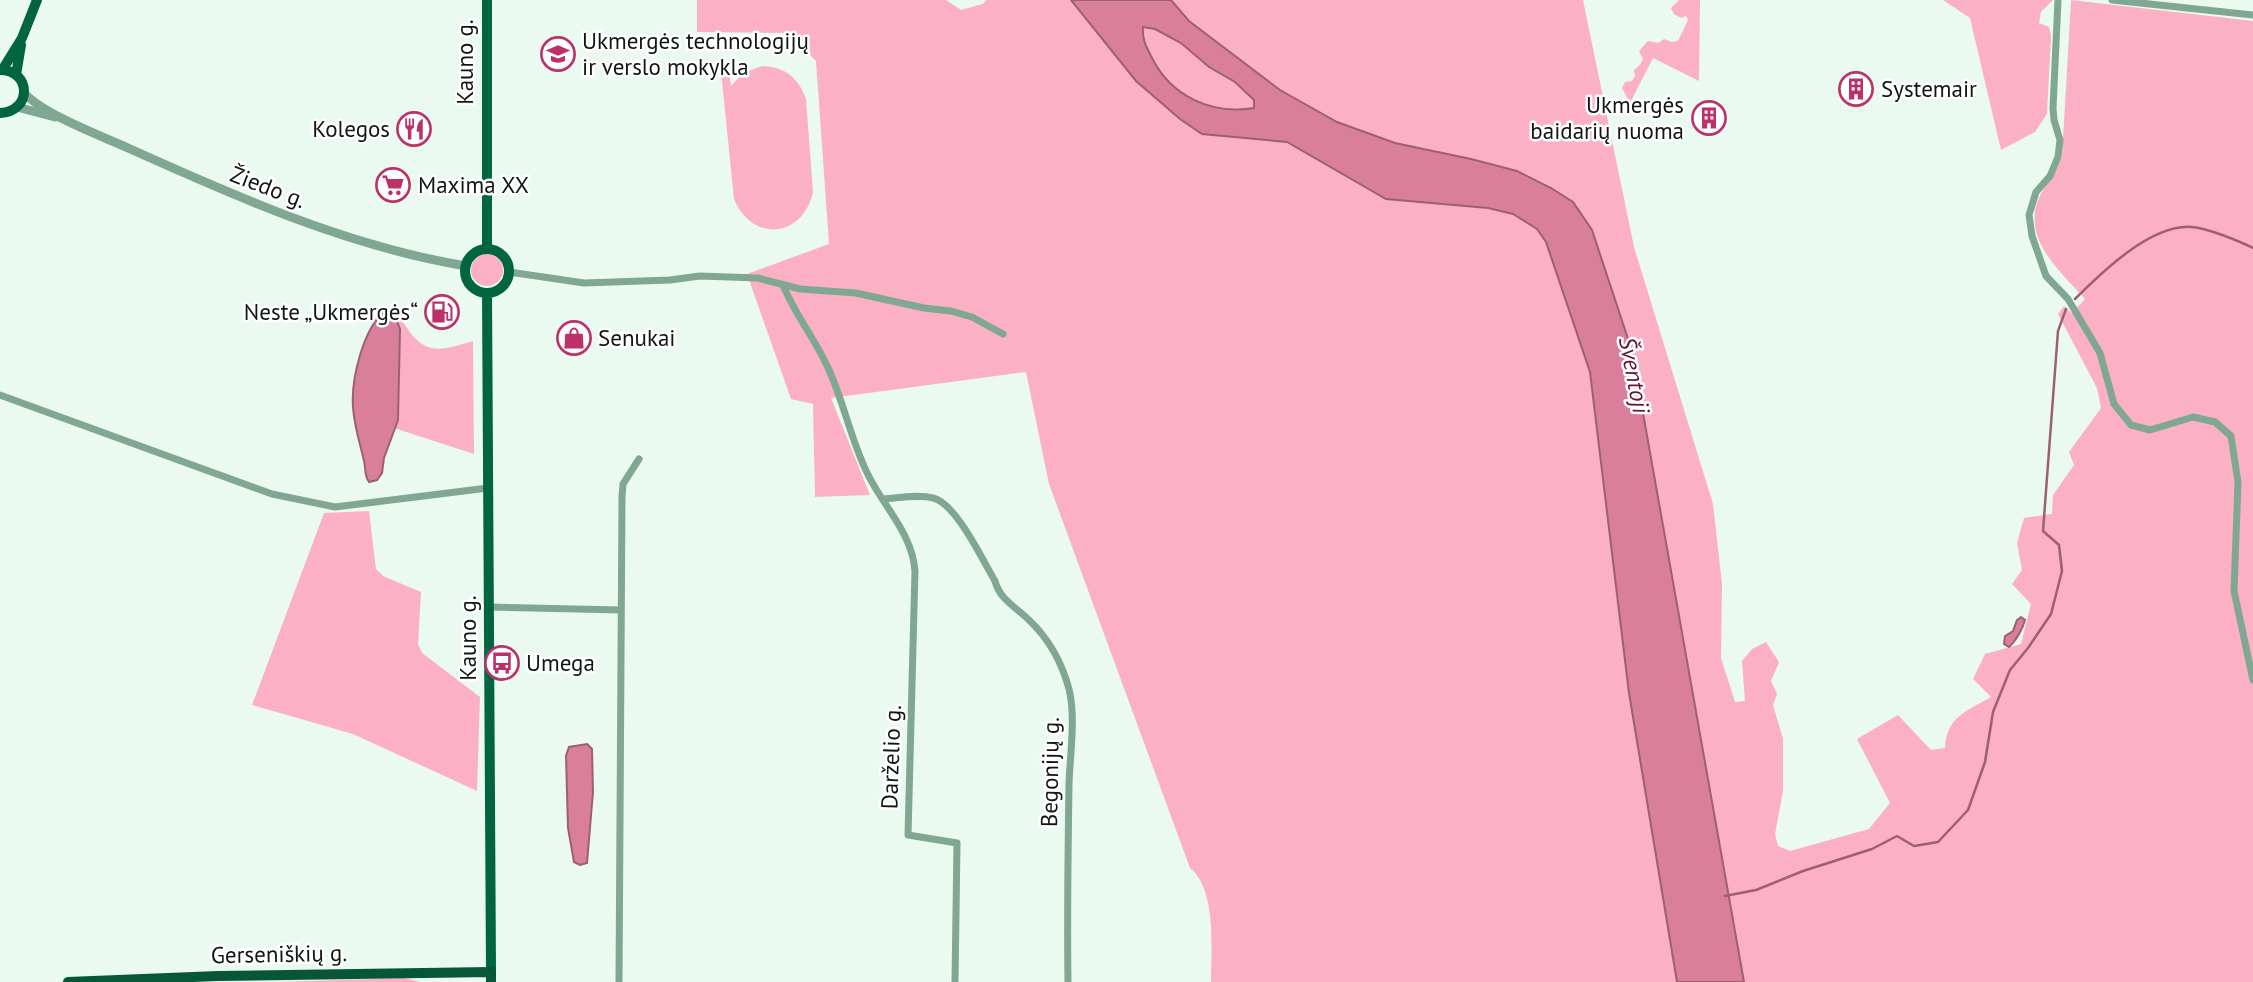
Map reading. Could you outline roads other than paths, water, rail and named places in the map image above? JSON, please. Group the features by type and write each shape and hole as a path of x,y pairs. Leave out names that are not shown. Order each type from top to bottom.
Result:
{"highway":[{"name":"Gerseniškių g.","path":"68,982 218,976 491,977"}],"main road":[{"path":"16,75 22,38 37,0"},
{"name":"Kauno g.","path":"486,0 487,249"},
{"path":"0,114 17,107 24,93 23,83 16,75 1,69 22,38"},
{"path":"487,249 501,254 507,262 509,272 507,281 501,288 487,293 470,285 466,265 474,254 487,249"},
{"name":"Kauno g.","path":"487,293 491,977"}],"street":[{"path":"2059,0 2053,108 2060,140 2058,157 2050,176 2036,192 2029,215 2032,236 2046,276 2068,299 2100,353 2114,404 2131,425 2150,430 2193,417 2215,422 2231,436 2238,482 2234,591 2253,680"},
{"path":"2112,0 2253,15"},
{"name":"Žiedo g.","path":"24,93 64,120"},
{"name":"Žiedo g.","path":"17,107 64,120 264,208 411,256 466,265"},
{"path":"509,272 584,283 670,280 700,276 758,278 800,289 856,293 951,311 972,317 1003,334"},
{"path":"783,285 828,368 864,466 884,499"},
{"path":"0,396 272,494 335,507 488,488"},
{"path":"619,982 623,484 639,460"},
{"name":"Begonijų g.","path":"884,499 930,497 945,504 966,532 997,589 1012,608 1040,631 1060,663 1071,705 1068,982"},
{"name":"Darželio g.","path":"884,499 909,542 915,571 908,835 957,844 955,982"},
{"path":"489,607 621,610"}],"water":[{"name":"Šventoji","path":"1071,0 1171,0 1189,21 1280,90 1337,122 1395,143 1517,171 1573,202 1592,230 1632,351 1744,982 1677,982 1629,693 1590,372 1546,242 1537,229 1513,214 1488,208 1386,199 1287,142 1202,134 1136,81","holes":["1143,27 1155,29 1181,43 1209,67 1235,82 1254,100 1254,108 1208,105 1181,92 1160,71 1146,46"]},
{"path":"385,311 393,311 400,329 398,420 384,458 382,473 377,480 369,482 355,421 354,383 360,355 370,329"},
{"path":"2021,617 2025,620 2023,627 2009,647 2004,644 2005,636 2013,631"},
{"path":"587,744 592,749 593,792 587,863 580,865 574,862 568,828 566,756 569,747"}],"waterway":[{"path":"2075,299 2128,252 2144,241 2176,228 2206,230 2253,248"},
{"path":"1725,896 1756,890 1803,871 1872,849 1897,836 1914,846 1938,842 1968,810 1985,762 1993,712 2010,670 2051,614 2062,571 2059,545 2043,531 2058,331 2066,309"}],"place":[{"name":"Ukmergės technologijų ir verslo mokykla","path":"558,54"},
{"name":"Systemair","path":"1856,89"},
{"name":"Ukmergės baidarių nuoma","path":"1709,118"},
{"name":"Kolegos","path":"414,129"},
{"name":"Maxima XX","path":"393,185"},
{"name":"Neste „Ukmergės“","path":"442,312"},
{"name":"Senukai","path":"574,338"},
{"name":"Umega","path":"502,663"}]}
